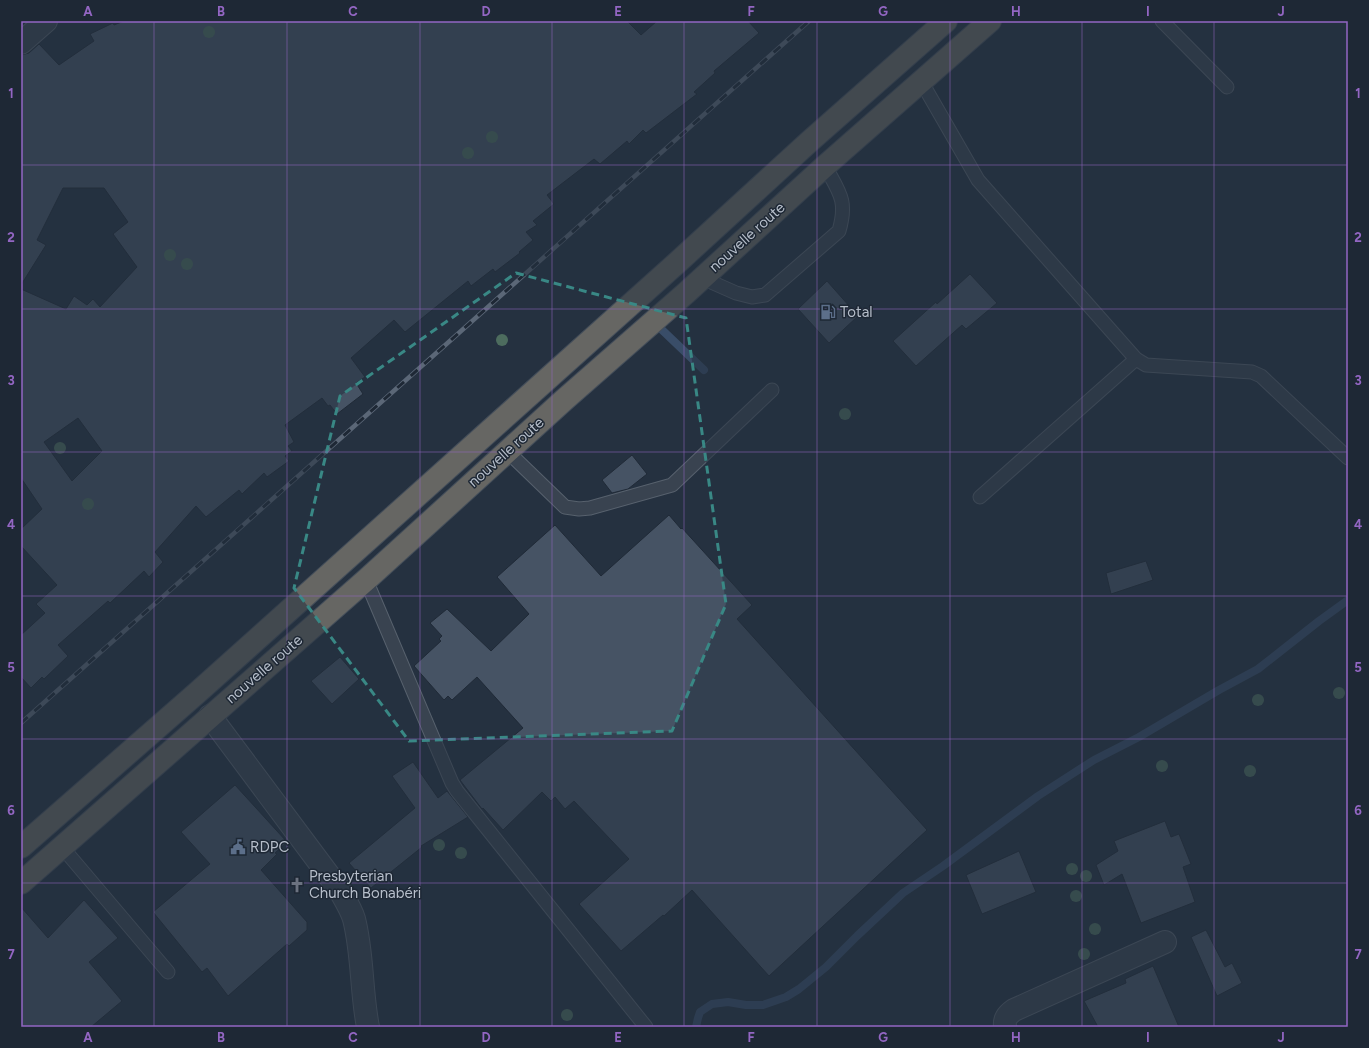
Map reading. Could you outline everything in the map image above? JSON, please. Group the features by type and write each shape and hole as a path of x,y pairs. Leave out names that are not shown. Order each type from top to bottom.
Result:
{"highway":[{"name":"nouvelle route","path":"21,847 198,692 679,261 816,136 946,21"},
{"name":"nouvelle route","path":"21,883 366,580 507,451 702,278 825,166 990,21"}],"street":[{"path":"21,43 46,21"},
{"path":"210,716 339,888 354,918 360,953 364,1010 368,1027"},
{"path":"1005,1027 1005,1019 1008,1014 1014,1010 1165,942"}],"lane":[{"path":"1162,21 1227,87"},
{"path":"921,81 978,180 1136,359 1146,365 1252,372 1261,376 1348,458"},
{"path":"702,278 736,293 752,297 765,295 839,231 843,218 843,199 825,166"},
{"path":"980,497 1136,359"},
{"path":"507,451 565,507 579,510 590,508 672,485 772,390"},
{"path":"366,580 452,783 457,791 646,1027"},
{"path":"62,847 168,972"}],"highlighted area":[{"path":"516,273 686,318 726,604 672,731 409,741 294,588 340,396"}],"building":[{"path":"124,21 627,21 641,35 657,21 748,21 759,33 714,71 715,73 694,92 697,94 646,133 643,130 629,144 627,141 600,164 594,159 547,195 554,204 533,221 537,225 526,232 533,240 519,252 520,253 495,272 493,269 471,286 468,281 405,332 394,320 351,358 365,377 356,383 363,394 337,414 322,398 285,425 294,442 288,446 292,451 285,456 289,461 267,477 264,473 242,494 239,490 206,517 196,506 155,552 163,562 149,577 144,571 110,603 108,601 58,645 68,656 44,679 42,677 31,688 21,677 21,635 45,613 36,604 57,585 21,546 21,529 42,509 21,478 21,289 66,309 74,296 87,305 93,299 100,307 137,267 113,234 128,222 104,188 63,188 37,240 46,245 21,285 21,55 29,53 39,44 59,65 94,41 90,34 113,23 114,25","holes":["78,418 102,451 72,481 44,442"]},
{"path":"970,274 997,303 966,329 962,325 916,366 893,341"},
{"name":"Total","path":"827,281 858,316 829,343 798,309"},
{"path":"632,455 647,474 628,489 612,493 602,480"},
{"path":"669,515 752,605 737,619 927,830 769,976 692,890 664,916 663,915 621,951 579,904 629,859 574,801 565,809 555,797 551,801 542,792 503,830 483,808 482,809 460,780 523,728 477,677 452,700 448,696 444,700 414,666 441,641 439,639 442,636 430,623 447,609 491,651 529,614 497,577 555,525 601,576"},
{"path":"1146,561 1153,580 1111,594 1106,573"},
{"path":"340,657 359,679 332,704 311,681"},
{"path":"413,762 438,798 447,791 468,817 421,846 422,847 371,888 349,863 415,808 392,776"},
{"path":"235,785 287,842 275,853 277,854 261,870 307,922 307,930 289,946 287,944 228,996 207,968 202,972 153,912 210,864 181,832"},
{"path":"1165,821 1171,837 1179,834 1191,864 1183,867 1195,902 1141,923 1122,874 1104,885 1096,865 1118,851 1114,841"},
{"path":"1019,851 1036,892 982,914 966,875"},
{"path":"84,900 118,938 89,962 122,1001 91,1027 21,1027 21,907 48,938"},
{"path":"1206,930 1225,967 1232,963 1242,983 1217,996 1191,937"},
{"path":"1153,966 1179,1027 1098,1027 1084,1001 1126,983 1125,979"}],"waterway":[{"path":"653,332 659,327 704,370"},
{"path":"696,1027 700,1012 712,1004 728,1002 746,1005 763,1005 786,997 799,989 826,967 903,893 943,866 1038,796 1094,760 1139,737 1258,669 1348,600"}],"railway":[{"path":"21,723 809,21"}],"place":[{"name":"Total","path":"828,312"},
{"name":"RDPC","path":"238,847"},
{"name":"Presbyterian Church Bonabéri","path":"297,885"}]}
